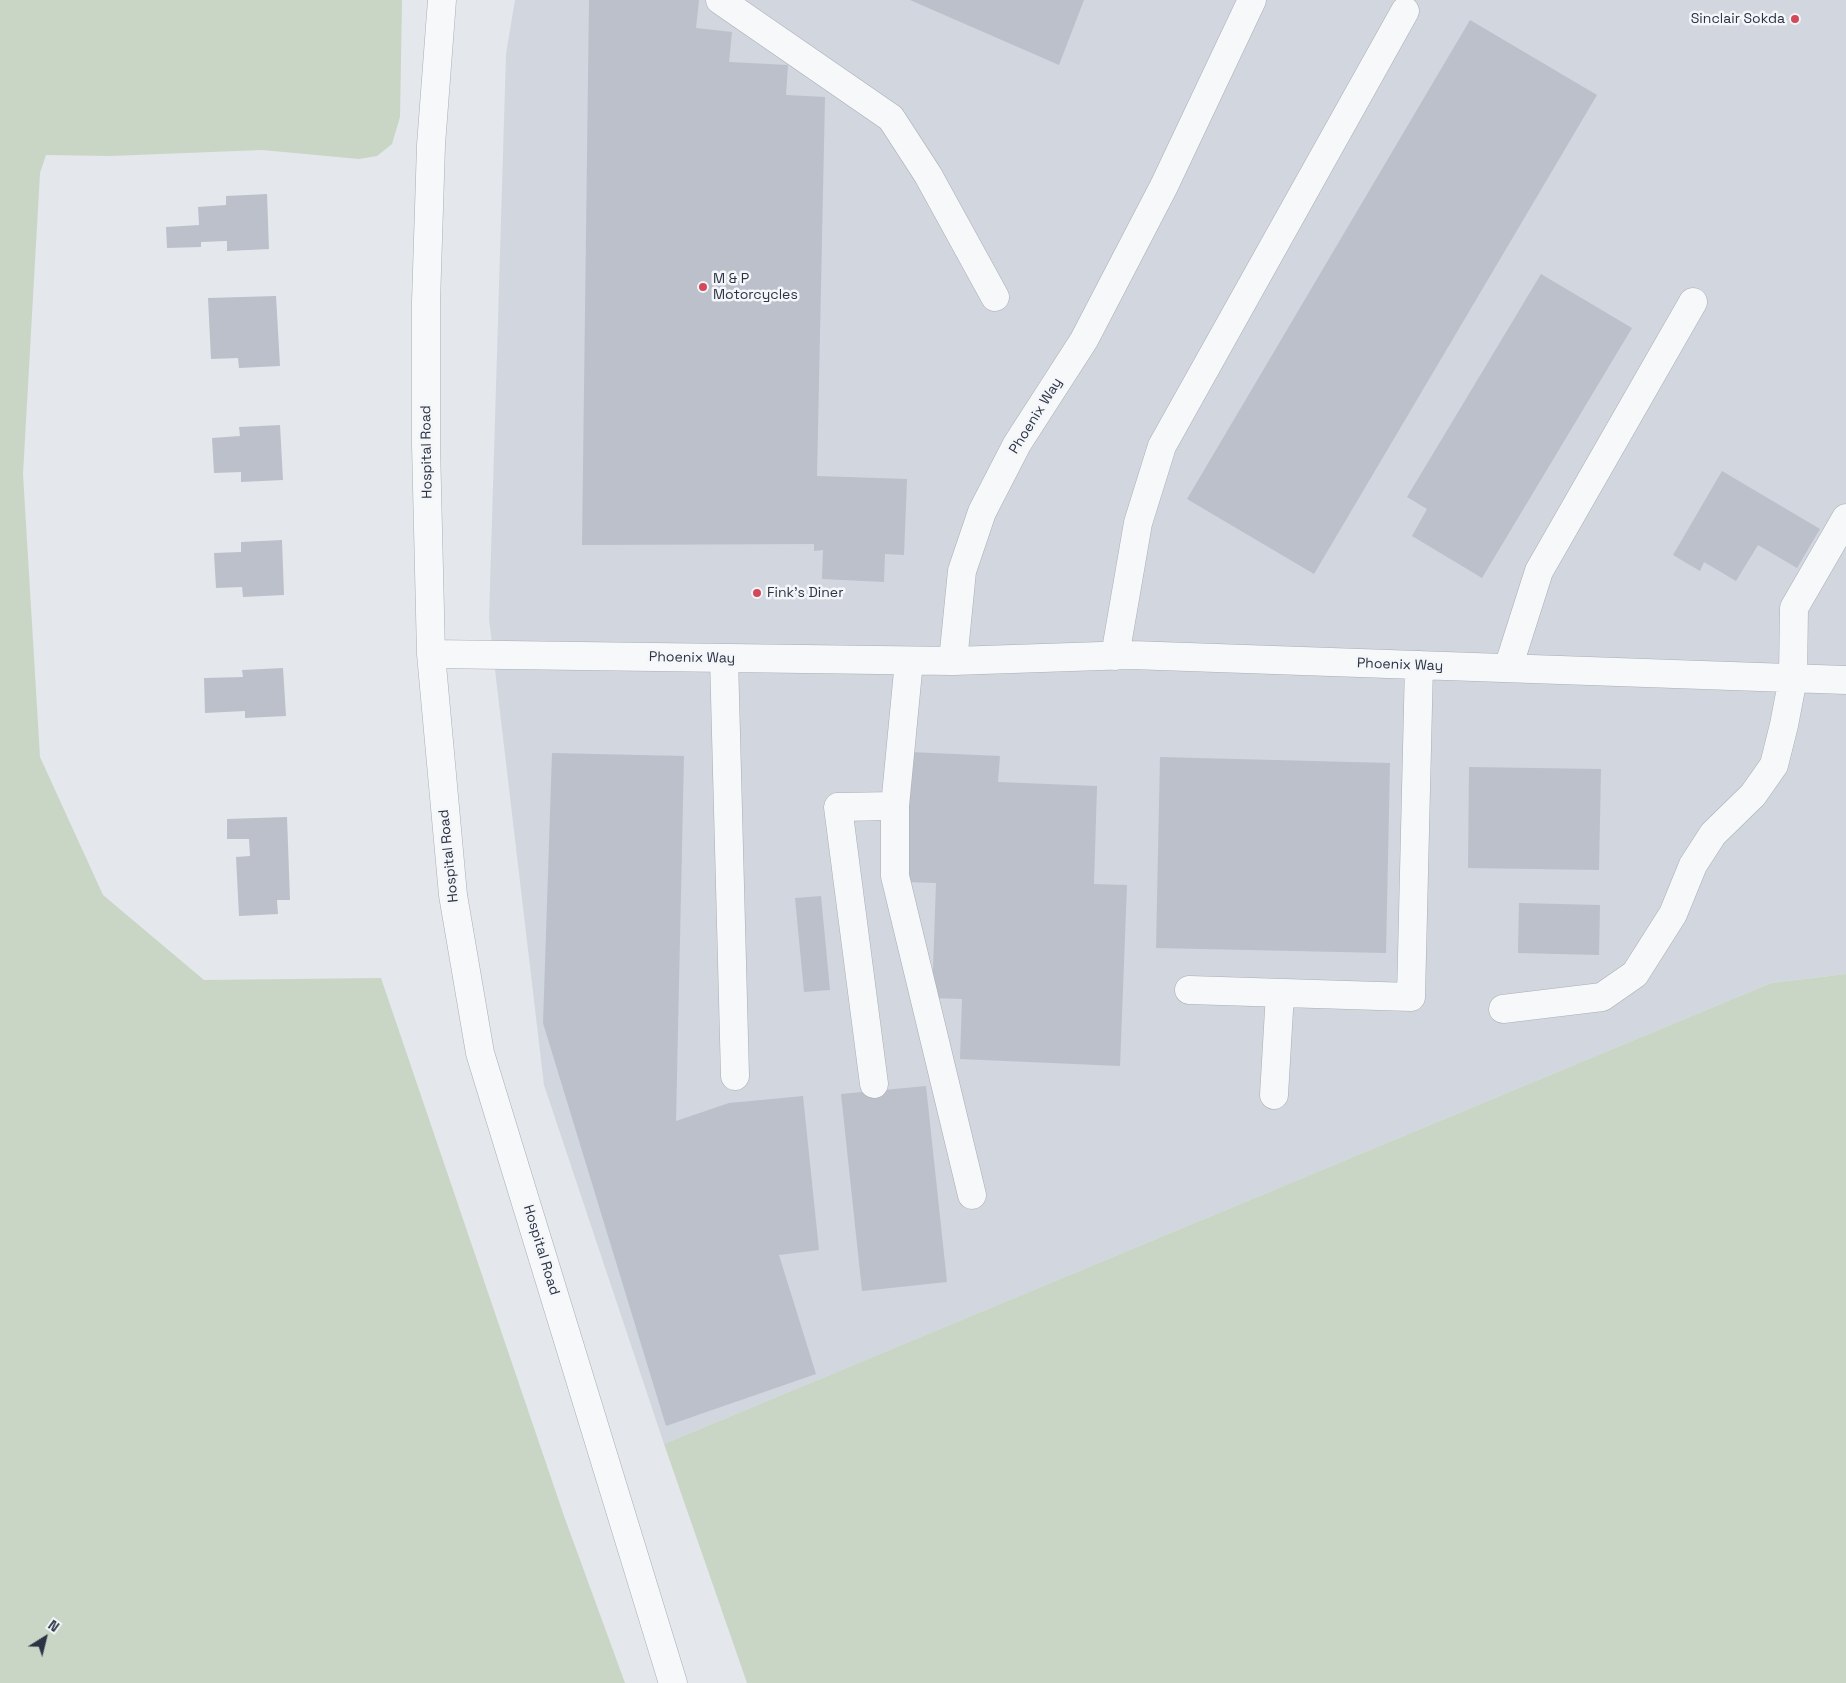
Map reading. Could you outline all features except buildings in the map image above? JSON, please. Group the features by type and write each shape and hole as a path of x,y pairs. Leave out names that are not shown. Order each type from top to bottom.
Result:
{"street":[{"name":"Hospital Road","path":"442,0 431,145 426,302 426,445 430,654 452,894 480,1053 673,1683"},
{"path":"720,0 891,118 928,174 995,296"},
{"name":"Phoenix Way","path":"954,661 962,571 982,512 1017,444 1084,340 1164,186 1252,0"},
{"path":"1115,656 1138,523 1162,446 1405,11"},
{"path":"1508,668 1538,572 1693,302"},
{"path":"1503,1009 1602,997 1635,974 1673,914 1693,865 1713,834 1753,795 1774,765 1793,678 1794,608 1846,518"},
{"name":"Phoenix Way","path":"430,654 909,661 1131,655 1846,680"},
{"path":"724,658 735,1076"},
{"path":"909,661 895,806 895,876 972,1195"},
{"path":"1189,990 1411,997 1419,665"},
{"path":"874,1084 838,807 895,806"},
{"path":"1274,1095 1280,993"}],"shaded area":[{"path":"515,0 1846,0 1846,974 1771,983 664,1444 544,1085 489,619 506,54"}],"green space":[{"path":"0,0 402,0 400,117 392,144 377,156 359,159 262,150 110,156 46,155 40,173 23,474 40,757 103,895 204,980 381,978 564,1516 625,1683 0,1683"},
{"path":"1846,974 1846,1683 747,1683 664,1444 1771,983"}],"place":[{"name":"Sinclair Sokda","path":"1795,19"},
{"name":"M & P Motorcycles","path":"703,287"},
{"name":"Fink's Diner","path":"757,593"}]}
